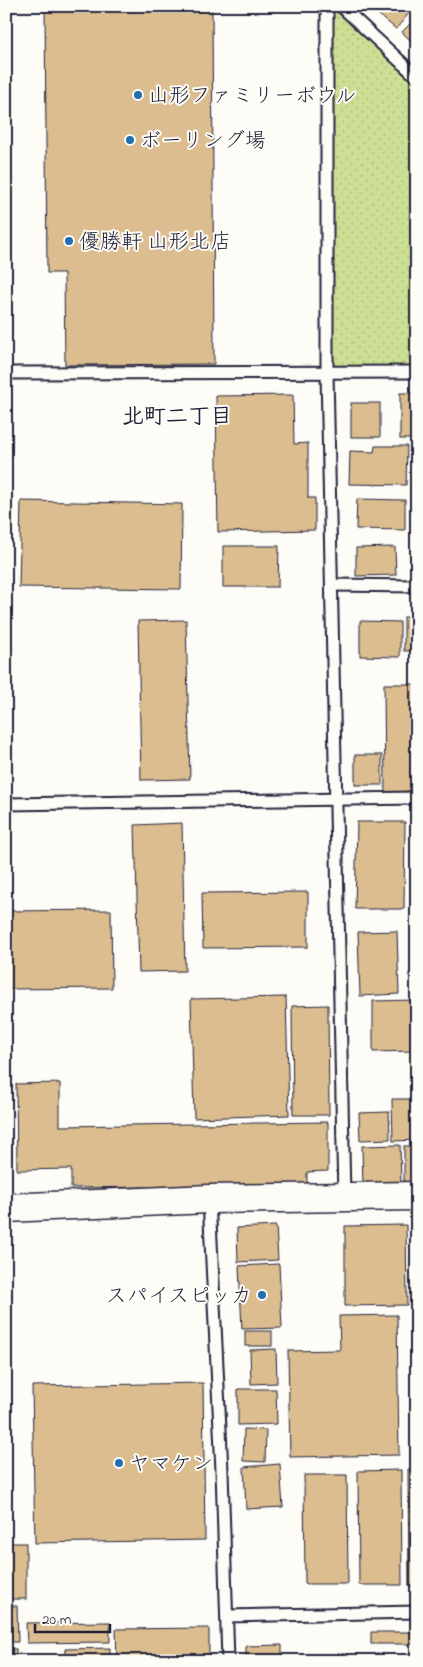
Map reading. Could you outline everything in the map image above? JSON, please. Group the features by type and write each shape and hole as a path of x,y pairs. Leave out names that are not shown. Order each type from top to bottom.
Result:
{"street":[{"path":"6,1208 210,1199 417,1196"}],"lane":[{"path":"326,6 327,372 344,1197"},
{"path":"340,6 417,77"},
{"path":"6,373 417,372"},
{"path":"332,586 417,586"},
{"path":"6,804 417,798"},
{"path":"210,1199 228,1661"},
{"path":"227,1616 417,1612"}],"green space":[{"path":"327,6 341,6 417,77 417,372 327,372"}],"building":[{"name":"ボーリング場","path":"45,6 212,6 214,364 65,365 64,273 47,273"},
{"path":"368,6 415,6 396,29"},
{"path":"417,17 417,47 402,32"},
{"path":"400,393 417,393 417,439 400,439"},
{"path":"293,395 294,444 308,443 308,498 315,498 315,530 218,532 216,396"},
{"path":"351,403 380,403 380,437 351,437"},
{"path":"375,446 407,446 406,485 349,484 350,451 374,452"},
{"path":"415,498 417,498 417,530 415,530"},
{"path":"357,499 405,500 405,530 356,529"},
{"path":"21,501 182,504 181,589 19,587"},
{"path":"223,546 279,546 278,587 223,587"},
{"path":"395,547 396,575 356,576 356,548"},
{"path":"6,591 10,591 11,661 6,662"},
{"path":"404,617 417,617 417,651 404,651"},
{"path":"186,620 190,779 141,780 138,621"},
{"path":"360,621 400,622 400,657 360,656"},
{"path":"384,684 417,684 417,791 385,792"},
{"path":"355,755 382,755 382,785 355,785"},
{"path":"357,822 405,822 404,909 355,909"},
{"path":"182,823 185,971 139,972 135,825"},
{"path":"308,892 308,947 203,948 202,893"},
{"path":"111,910 112,988 6,989 6,911"},
{"path":"397,931 399,994 360,996 358,932"},
{"path":"286,997 289,1115 194,1118 191,999"},
{"path":"417,1000 417,1051 373,1052 373,1001"},
{"path":"328,1005 329,1115 293,1115 292,1006"},
{"path":"60,1083 60,1126 328,1122 328,1171 307,1172 307,1185 71,1188 71,1169 17,1170 16,1084"},
{"path":"392,1099 417,1099 417,1140 393,1141"},
{"path":"389,1112 390,1139 360,1140 359,1113"},
{"path":"400,1145 401,1186 363,1187 362,1146"},
{"path":"404,1146 417,1146 417,1183 404,1183"},
{"path":"406,1225 407,1305 345,1306 345,1226"},
{"path":"276,1226 278,1260 238,1262 237,1228"},
{"path":"279,1264 282,1328 242,1329 239,1266"},
{"path":"397,1315 399,1455 290,1457 288,1351 340,1350 339,1316"},
{"path":"245,1331 272,1331 272,1346 245,1346"},
{"path":"276,1349 277,1383 251,1384 250,1350"},
{"name":"ヤマケン","path":"203,1383 205,1540 35,1543 32,1386"},
{"path":"238,1389 276,1389 277,1424 238,1425"},
{"path":"244,1429 266,1430 265,1462 243,1461"},
{"path":"280,1464 283,1507 246,1509 244,1467"},
{"path":"408,1469 417,1469 417,1586 409,1586"},
{"path":"401,1470 402,1585 359,1585 358,1471"},
{"path":"304,1475 347,1475 348,1584 305,1584"},
{"path":"6,1543 26,1543 26,1599 6,1599"},
{"path":"6,1606 17,1606 18,1642 6,1642"},
{"path":"110,1622 110,1642 27,1643 26,1623"},
{"path":"209,1628 209,1661 117,1661 116,1629"},
{"path":"371,1632 417,1632 417,1661 415,1661 415,1644 371,1644"},
{"path":"282,1645 282,1661 246,1661 246,1646"},
{"path":"110,1648 110,1661 66,1661 65,1649"},
{"path":"6,1649 16,1649 16,1661 6,1661"}],"place":[{"name":"山形ファミリーボウル","path":"138,95"},
{"name":"ボーリング場","path":"130,140"},
{"name":"優勝軒 山形北店","path":"69,241"},
{"name":"スパイスピッカ","path":"262,1295"},
{"name":"ヤマケン","path":"119,1463"}],"district":[{"name":"北町二丁目","path":"177,415"}]}
